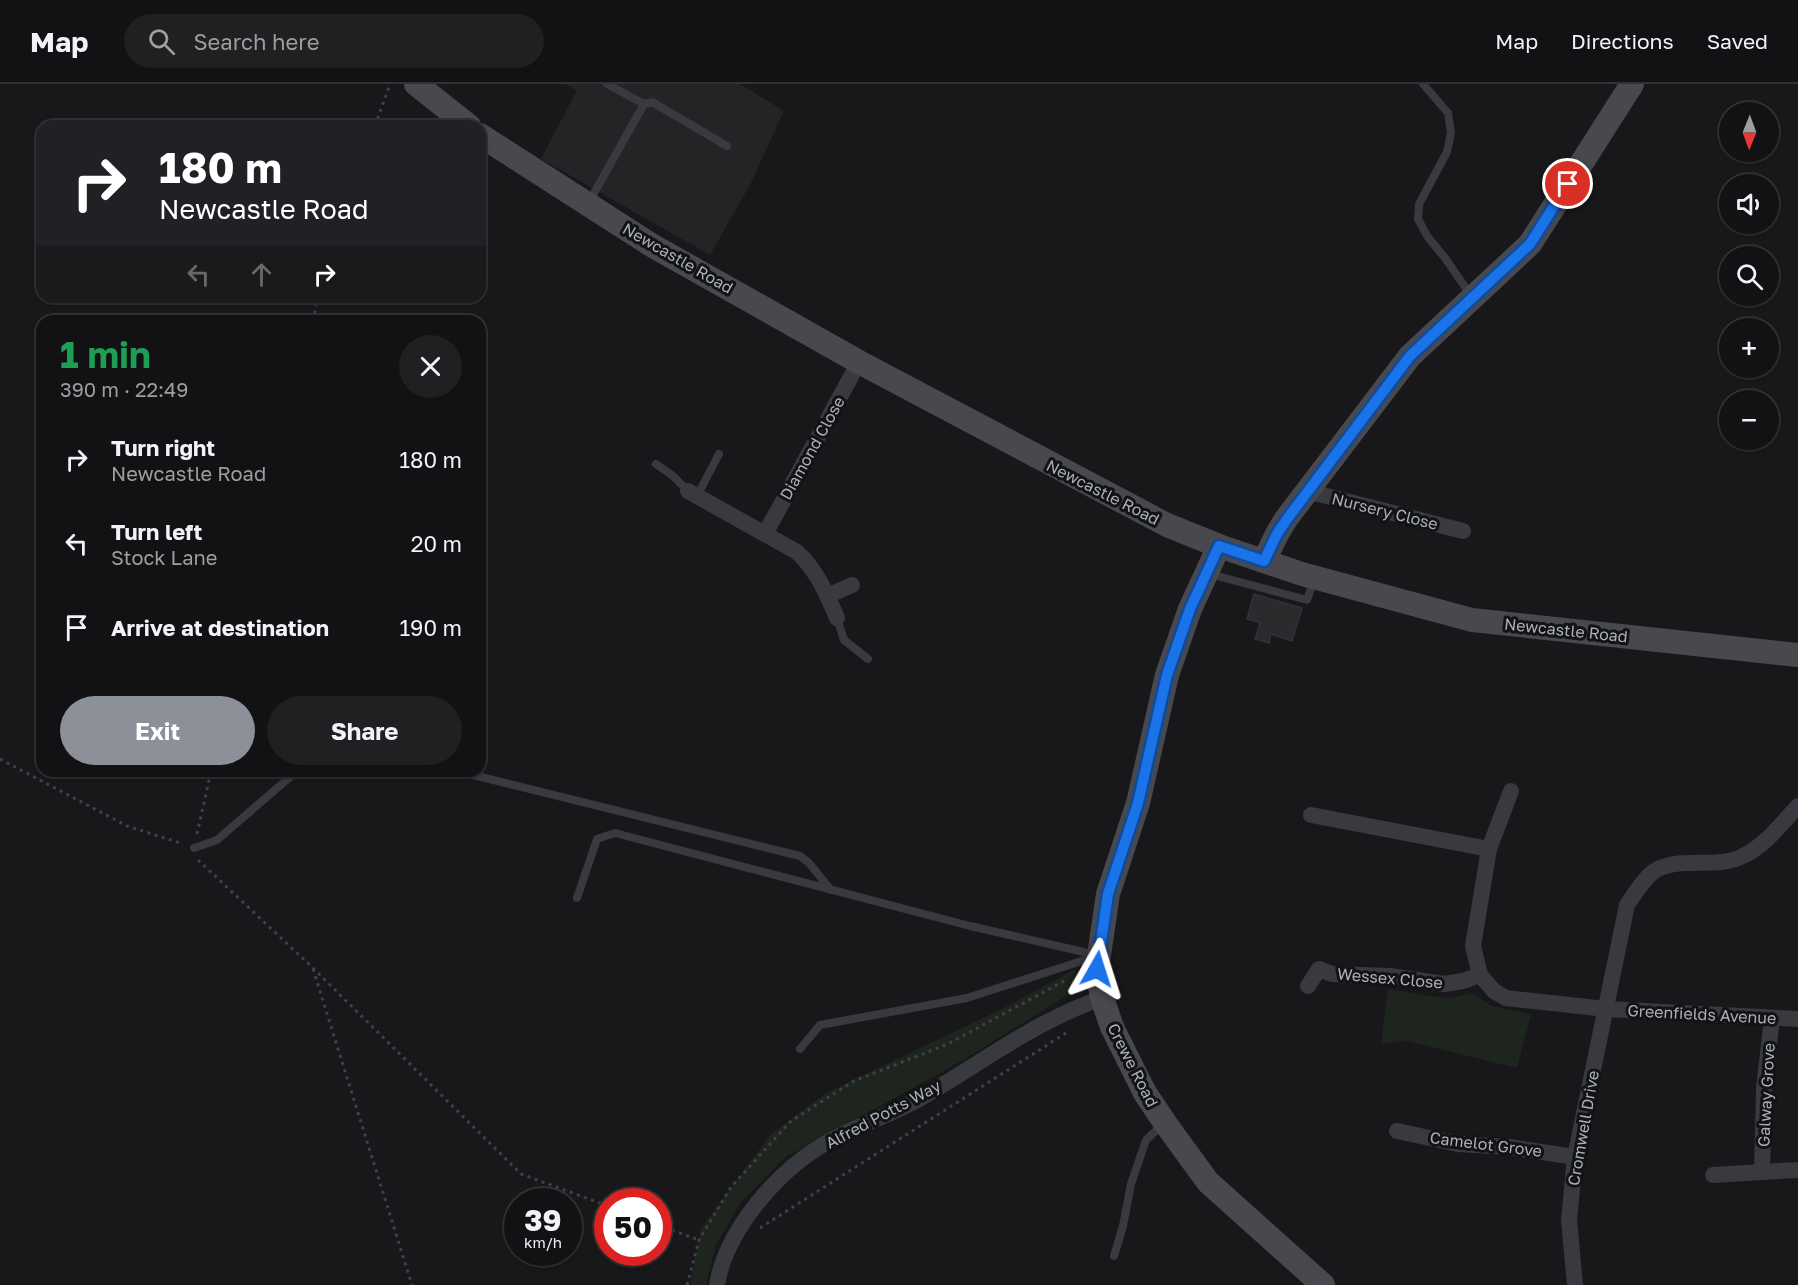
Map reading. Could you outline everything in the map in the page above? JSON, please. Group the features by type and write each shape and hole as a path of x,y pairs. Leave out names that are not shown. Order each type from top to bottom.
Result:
{"main road":[{"path":"416,84 461,120"},
{"path":"1264,561 1277,534 1307,490 1410,356 1530,244 1632,84"},
{"name":"Newcastle Road","path":"486,139 653,246 859,362 1124,504 1167,525 1219,546 1315,577 1472,620 1798,655"},
{"name":"Crewe Road","path":"1219,546 1190,609 1167,675 1138,803 1108,894 1097,962 1102,998 1112,1027 1132,1068 1165,1123 1208,1182 1323,1285"}],"street":[{"name":"Diamond Close","path":"765,534 859,362"},
{"name":"Nursery Close","path":"1307,490 1463,531"},
{"path":"692,494 797,552 807,561 837,618"},
{"path":"827,596 852,585"},
{"path":"1511,791 1489,849 1473,946 1480,975 1494,991 1506,998 1606,1009"},
{"name":"Cromwell Drive","path":"1575,1285 1569,1220 1575,1157 1627,905 1641,883 1655,871 1674,864 1724,863 1744,856 1764,843 1798,806"},
{"path":"1311,815 1489,849"},
{"name":"Wessex Close","path":"1308,986 1319,969 1332,974 1390,976 1444,984 1480,975"},
{"name":"Alfred Potts Way","path":"717,1285 719,1273 732,1242 752,1210 775,1181 824,1144 918,1100 1017,1036 1077,1006 1102,998"},
{"name":"Greenfields Avenue","path":"1606,1009 1798,1019"},
{"name":"Galway Grove","path":"1762,1172 1764,1089 1772,1018"},
{"name":"Camelot Grove","path":"1397,1131 1458,1144 1509,1147 1575,1157"},
{"name":"Galway Grove","path":"1713,1175 1798,1170"}],"lane":[{"path":"607,84 644,104 652,102 727,146"},
{"path":"1424,84 1448,113 1451,133 1447,152 1419,204 1418,219 1426,236 1445,258 1472,297"},
{"path":"588,204 644,104"},
{"path":"656,464 692,494 719,454"},
{"path":"1206,573 1307,600 1315,577"},
{"path":"837,618 844,640 868,659"},
{"path":"194,848 217,840 290,777"},
{"path":"481,777 800,856 832,890"},
{"path":"577,898 597,839 615,833 970,926 1097,962"},
{"path":"800,1049 820,1025 967,998 1097,962"},
{"path":"1114,1256 1123,1226 1131,1184 1146,1140 1165,1123"}],"path":[{"path":"377,120 390,84"},
{"path":"0,759 127,826 194,848"},
{"path":"210,777 194,848 198,862 313,968 521,1174 594,1201"},
{"path":"687,1285 699,1240 730,1187 791,1121 854,1081 948,1044 1097,962"},
{"path":"313,968 412,1285"},
{"path":"732,1242 753,1233 1070,1030"},
{"path":"672,1230 699,1240"}],"shaded area":[{"path":"565,84 740,84 784,111 750,185 710,255 541,159 577,90"},
{"path":"1075,969 1076,990 965,1059 783,1159 740,1203 715,1247 706,1285 690,1285 701,1228 771,1134 826,1093 1006,1007"},
{"path":"1388,989 1449,998 1473,993 1492,1006 1531,1014 1517,1068 1407,1041 1381,1044"}],"building":[{"path":"1254,594 1302,608 1292,641 1271,634 1269,643 1255,639 1260,623 1247,619"}],"route":[{"path":"1097,969 1108,894 1138,803 1167,675 1190,609 1219,546 1264,561 1287,519 1410,356 1530,244 1568,184"}]}
